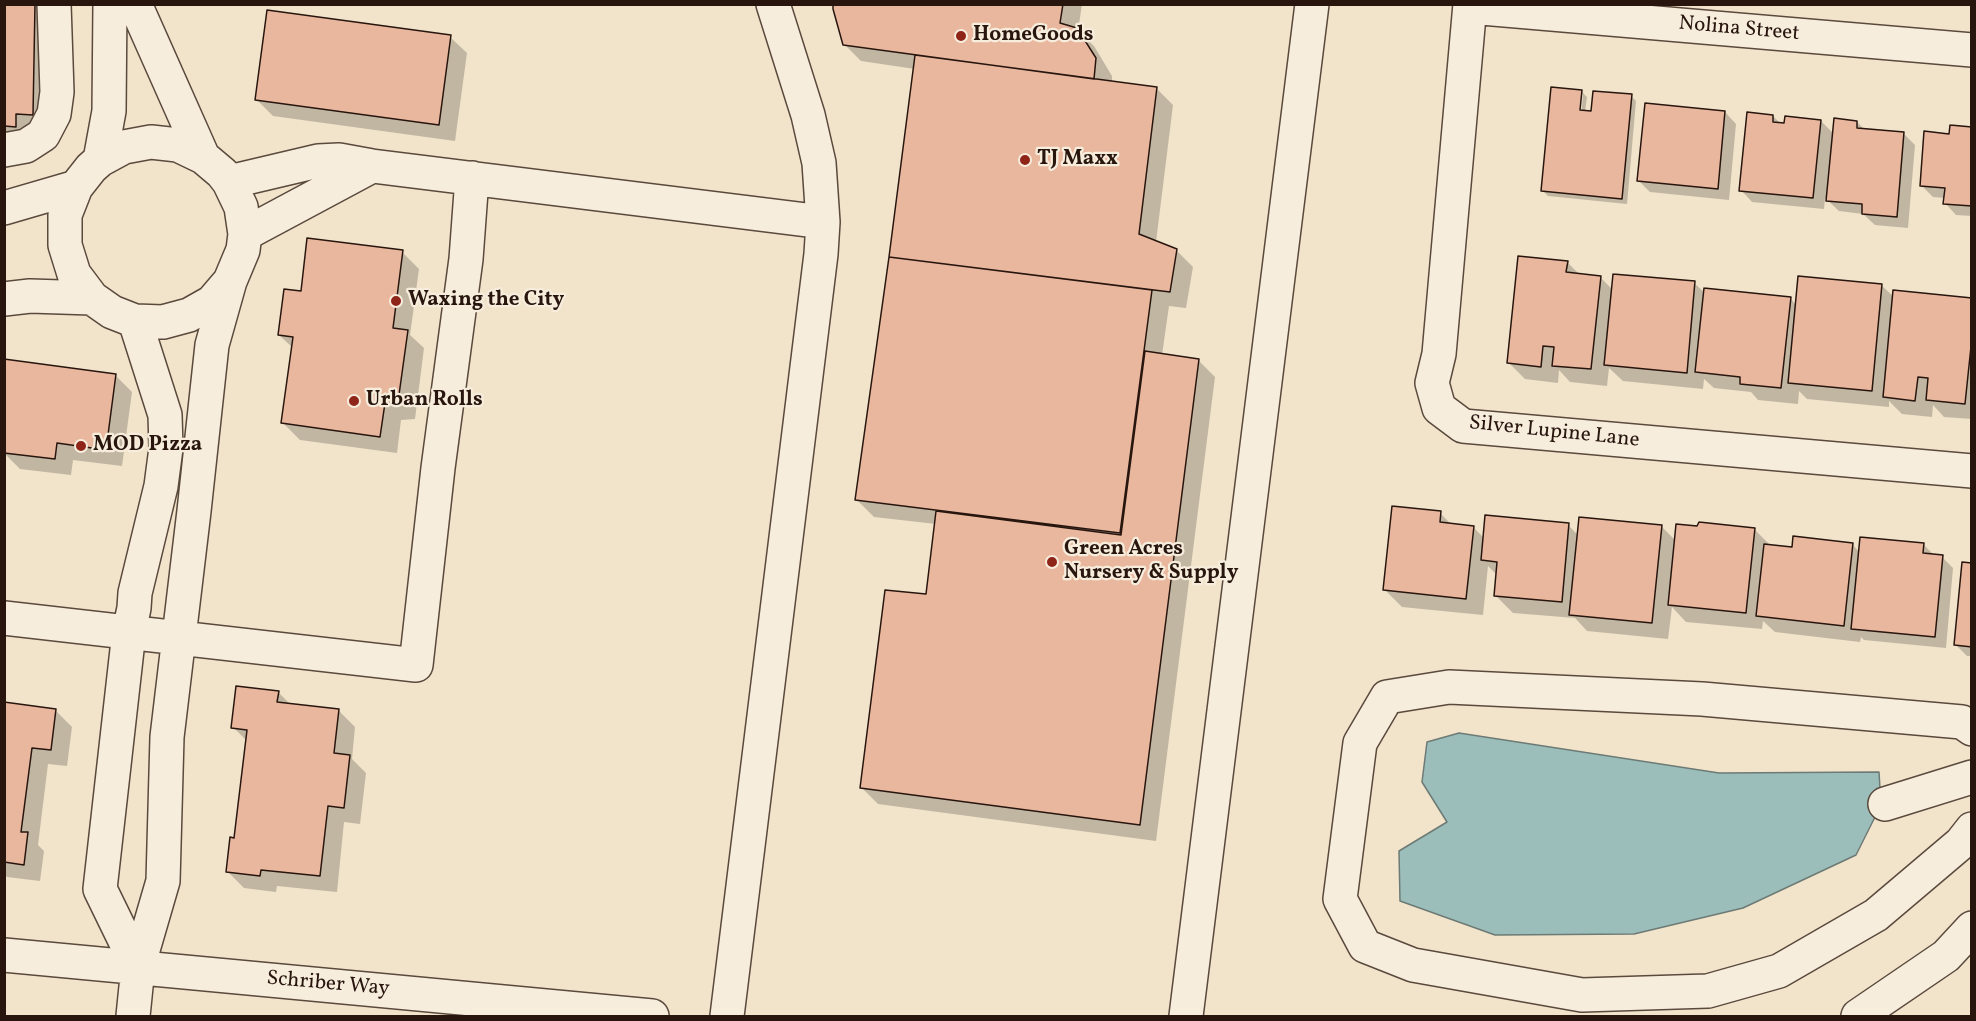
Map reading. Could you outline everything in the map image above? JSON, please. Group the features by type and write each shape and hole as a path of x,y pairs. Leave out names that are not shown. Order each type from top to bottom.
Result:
{"street":[{"path":"4,150 26,146 43,135 54,114 57,92 54,4"},
{"path":"100,160 109,111 110,4"},
{"path":"135,4 203,157"},
{"path":"727,1017 821,254 823,222 819,163 808,115 773,4"},
{"path":"1186,1017 1312,4"},
{"name":"Nolina Street","path":"1470,6 1971,50"},
{"name":"Silver Lupine Lane","path":"1470,6 1439,354 1432,383 1439,408 1463,426 1971,471"},
{"path":"133,1017 138,968 163,881 167,737 212,345 230,281 243,250 244,234 241,207 229,182 203,157 178,146 151,142 124,147 100,160 76,187 65,215 65,245 74,274 92,298 112,312 135,321 163,322 189,315 212,302 230,281"},
{"path":"229,182 318,161 339,160 823,222"},
{"path":"244,234 372,166"},
{"path":"4,618 416,665 438,468 466,259 472,178"},
{"path":"4,208 76,187"},
{"path":"4,299 30,296 92,298"},
{"path":"135,321 165,415 166,448 161,486 135,593 135,608 129,632 100,890 138,968"},
{"path":"1971,729 1962,722 1702,699 1449,687 1387,697 1360,743 1340,899 1365,946 1413,965 1582,995 1708,991 1779,971 1876,915 1961,843 1971,828"},
{"path":"1885,804 1971,777"},
{"path":"1858,1017 1946,956 1971,928"},
{"name":"Schriber Way","path":"4,955 652,1017"}],"water":[{"path":"1459,733 1719,773 1879,772 1881,805 1856,855 1743,908 1634,934 1495,935 1400,901 1399,851 1447,822 1422,782 1427,742"}],"building":[{"path":"4,4 35,4 33,115 16,114 16,127 4,126"},
{"name":"HomeGoods","path":"833,4 1063,4 1060,23 1077,28 1096,58 1094,79 843,45"},
{"path":"267,10 451,35 439,125 255,100"},
{"name":"TJ Maxx","path":"915,55 1157,87 1139,234 1177,249 1170,292 889,257"},
{"path":"1551,87 1582,90 1580,110 1591,111 1593,91 1632,94 1622,199 1541,191"},
{"path":"1645,103 1725,111 1718,189 1637,181"},
{"path":"1747,112 1773,115 1773,122 1784,123 1785,116 1821,120 1813,198 1739,191"},
{"path":"1834,118 1857,121 1857,128 1904,132 1897,217 1862,214 1862,204 1826,201"},
{"path":"1950,125 1972,127 1972,206 1943,204 1945,188 1920,186 1924,131 1949,134"},
{"path":"307,238 403,250 393,328 408,330 398,402 385,403 380,437 281,423 293,337 278,335 284,289 301,291"},
{"path":"1518,256 1568,261 1566,272 1601,276 1591,369 1552,366 1554,347 1543,346 1541,367 1507,363"},
{"name":"Green Acres Nursery & Supply","path":"889,257 1152,290 1120,533 855,500"},
{"path":"1613,274 1695,281 1687,373 1604,365"},
{"path":"1798,276 1882,284 1872,391 1788,383"},
{"path":"1704,288 1791,297 1781,388 1740,384 1740,377 1695,372"},
{"path":"1893,290 1972,298 1972,337 1965,404 1926,400 1928,378 1918,377 1915,401 1883,397"},
{"name":"Green Acres Nursery & Supply","path":"1145,351 1199,359 1140,825 860,788 885,590 926,594 936,511 1121,535"},
{"path":"4,359 116,374 106,450 57,443 55,459 4,453"},
{"path":"1392,506 1441,511 1440,522 1474,526 1466,599 1383,590"},
{"path":"1485,515 1569,523 1562,602 1494,596 1497,562 1481,560"},
{"path":"1579,517 1662,525 1652,623 1569,615"},
{"path":"1699,522 1755,528 1746,613 1668,605 1676,524 1697,526"},
{"path":"1793,536 1853,543 1844,626 1756,616 1764,544 1792,547"},
{"path":"1860,537 1924,543 1923,553 1943,555 1935,637 1851,629"},
{"path":"1962,562 1972,563 1972,647 1954,645"},
{"path":"236,686 279,691 277,702 339,709 334,753 350,755 344,808 328,806 320,876 261,870 260,876 226,872 230,837 234,838 247,730 231,728"},
{"path":"4,702 56,709 51,750 32,748 21,832 28,832 24,865 4,862"}],"place":[{"name":"HomeGoods","path":"961,36"},
{"name":"TJ Maxx","path":"1025,160"},
{"name":"Waxing the City","path":"396,301"},
{"name":"Urban Rolls","path":"354,401"},
{"name":"MOD Pizza","path":"81,446"},
{"name":"Green Acres Nursery & Supply","path":"1052,562"}]}
